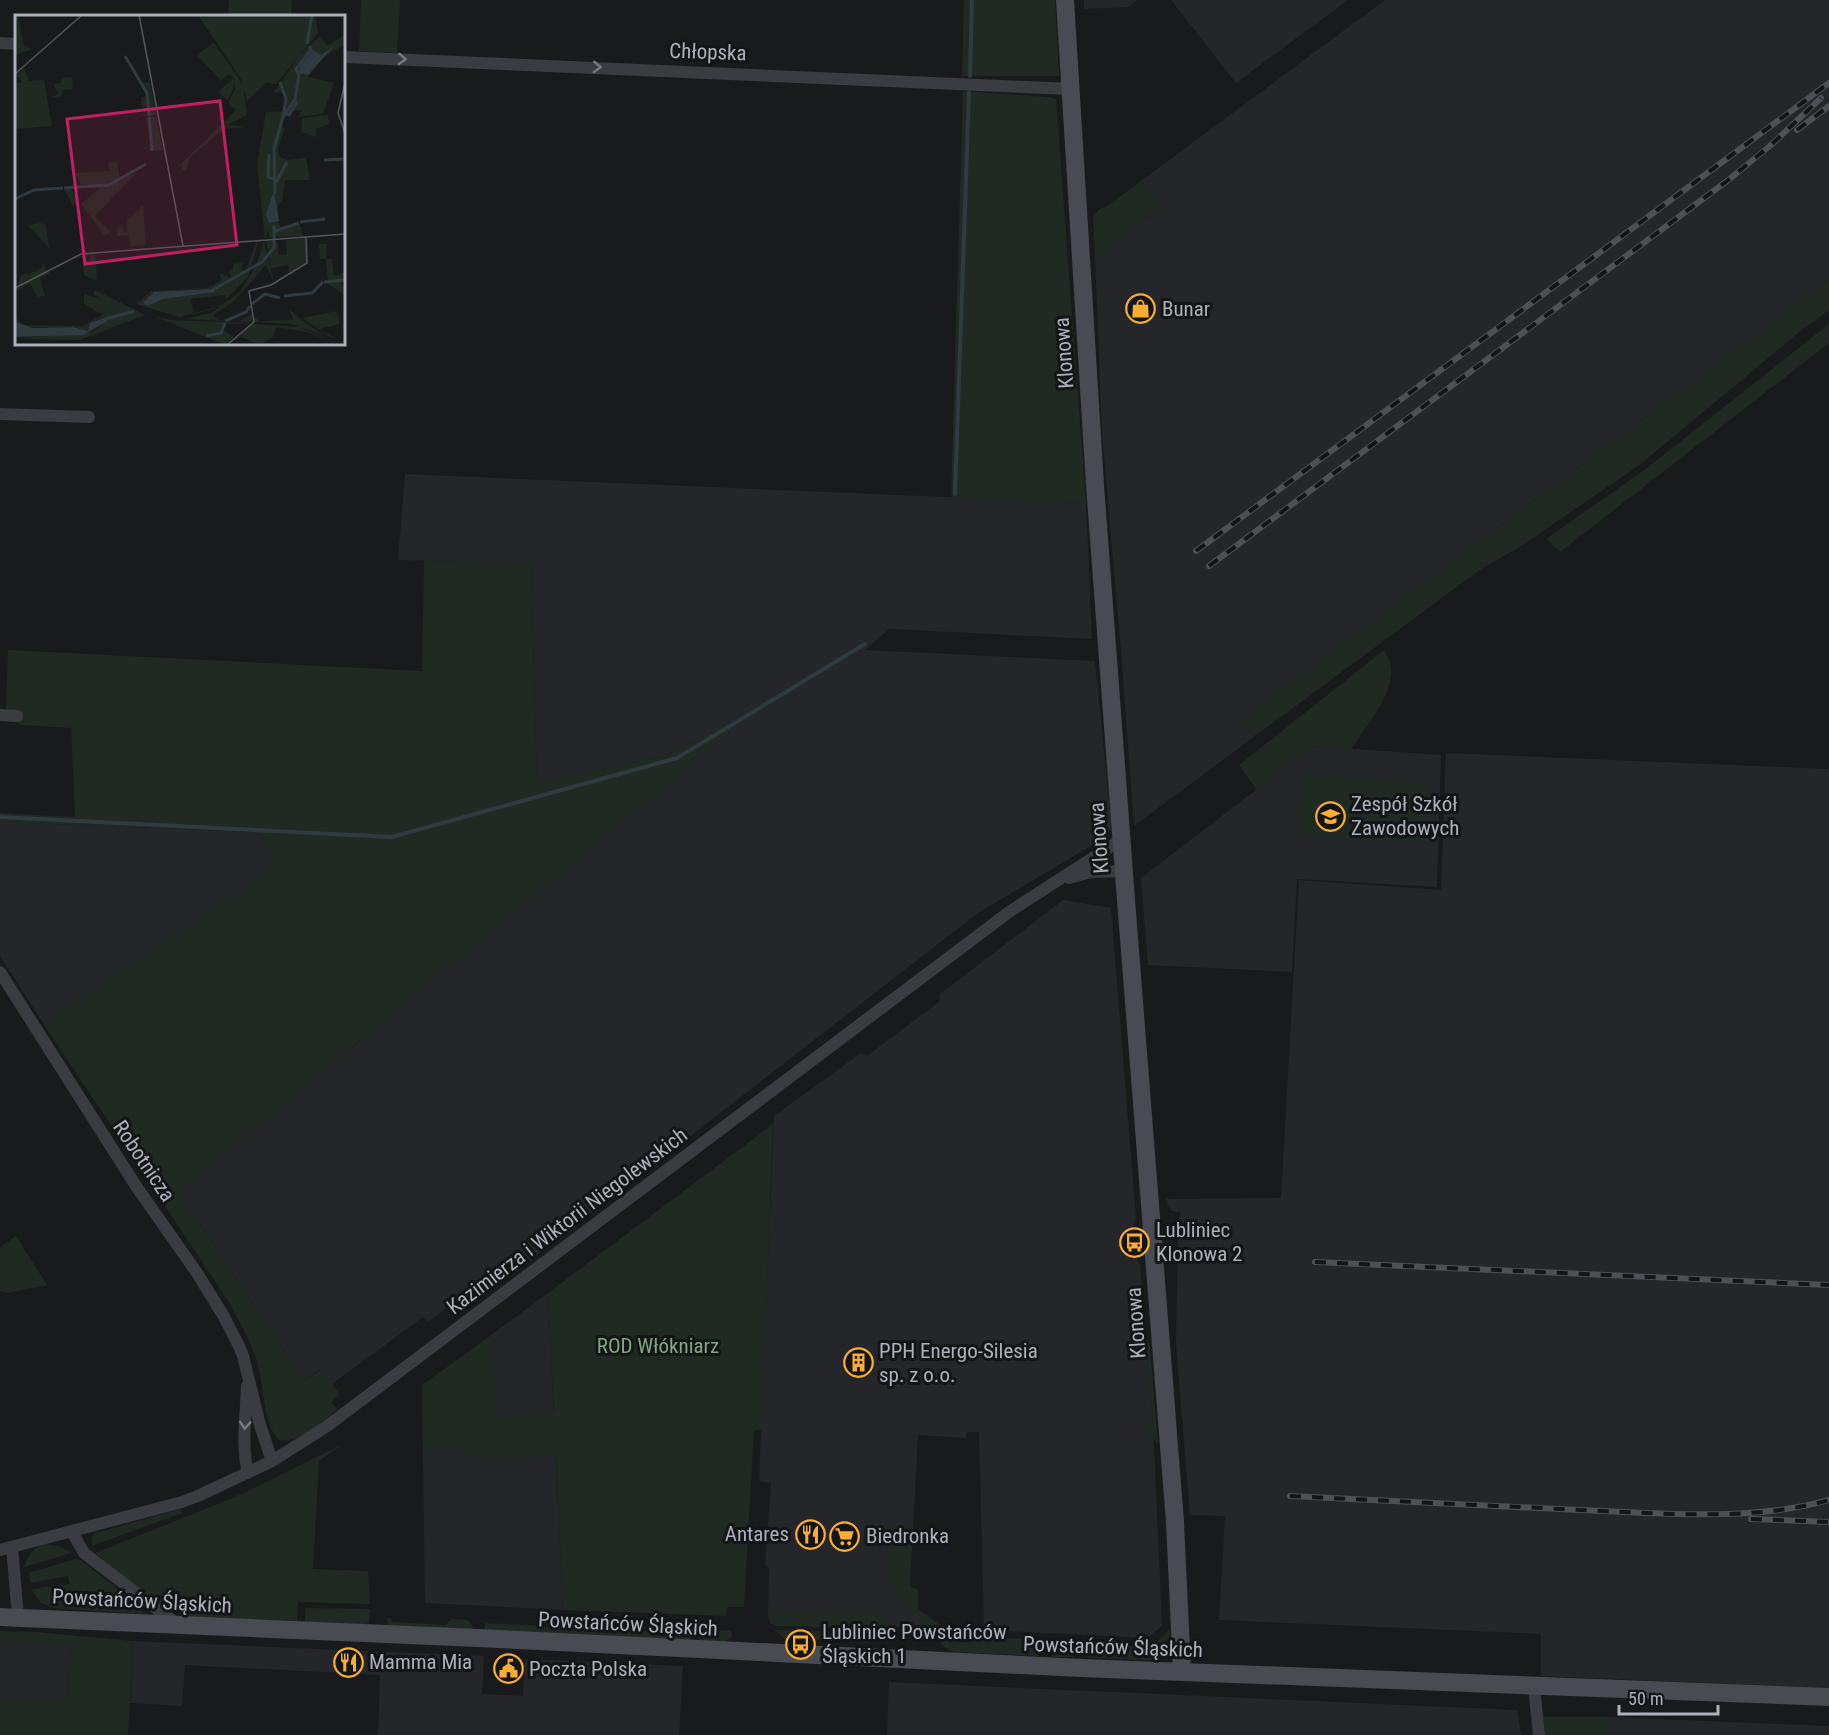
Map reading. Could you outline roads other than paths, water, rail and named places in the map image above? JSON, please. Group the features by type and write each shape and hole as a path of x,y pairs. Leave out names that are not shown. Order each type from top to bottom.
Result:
{"main road":[{"name":"Klonowa","path":"1065,0 1095,485 1175,1522 1182,1672"},
{"name":"Powstańców Śląskich","path":"9,1617 1182,1672 1829,1697"}],"street":[{"path":"0,43 15,44"},
{"name":"Chłopska","path":"345,57 1070,89"},
{"path":"0,414 89,417"},
{"path":"0,715 17,716"},
{"name":"Kazimierza i Wiktorii Niegolewskich","path":"9,1617 6,1548 182,1502 272,1461 326,1427 964,945 1009,912 1122,839"},
{"path":"1054,883 1091,872 1124,871"},
{"name":"Robotnicza","path":"0,972 129,1176 197,1273 223,1315 239,1346 272,1461"},
{"name":"Robotnicza","path":"247,1376 244,1438 248,1473"},
{"path":"72,1532 84,1552 179,1626"},
{"path":"1534,1687 1539,1735"}],"waterway":[{"path":"970,76 972,0"},
{"path":"955,494 969,92"},
{"path":"0,817 392,837 677,758 865,644"}],"railway":[{"path":"1196,551 1829,83"},
{"path":"1209,566 1727,181 1771,145 1821,98"},
{"path":"1797,130 1829,106"},
{"path":"1315,1262 1829,1285"},
{"path":"1290,1496 1706,1514 1769,1511 1829,1500"},
{"path":"1751,1519 1829,1522"}],"place":[{"name":"Bunar","path":"1141,309"},
{"name":"Zespół Szkół Zawodowych","path":"1330,816"},
{"name":"Lubliniec Klonowa 2","path":"1135,1242"},
{"name":"PPH Energo-Silesia sp. z o.o.","path":"858,1363"},
{"name":"Antares","path":"810,1534"},
{"name":"Biedronka","path":"845,1536"},
{"name":"Lubliniec Powstańców Śląskich 1","path":"801,1644"},
{"name":"Mamma Mia","path":"348,1662"},
{"name":"Poczta Polska","path":"508,1669"}],"park label":[{"name":"ROD Włókniarz","path":"658,1346"}]}
